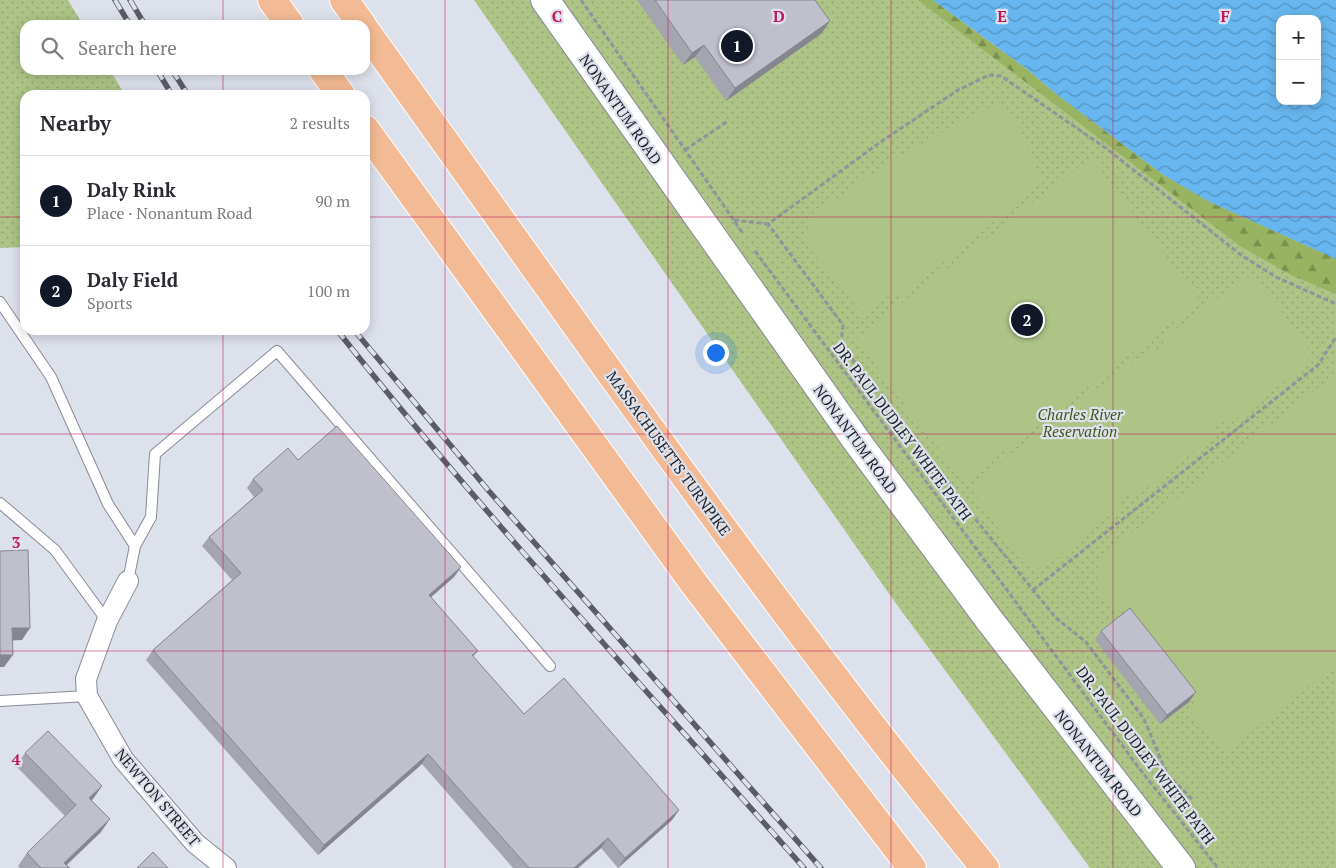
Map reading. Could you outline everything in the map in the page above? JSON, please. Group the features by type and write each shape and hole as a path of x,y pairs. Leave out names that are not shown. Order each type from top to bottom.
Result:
{"highway":[{"path":"272,0 286,20"},
{"path":"344,0 358,20"},
{"name":"MASSACHUSETTS TURNPIKE","path":"370,37 706,504 870,723 985,868"},
{"path":"327,75 337,90"},
{"path":"370,136 700,593 912,868"}],"main road":[{"name":"NONANTUM ROAD","path":"545,0 856,440 990,621 1181,868"}],"street":[{"path":"87,696 86,679 107,621 128,581"},
{"name":"NEWTON STREET","path":"87,696 123,760 195,843 226,868"}],"lane":[{"path":"0,302 20,331"},
{"path":"23,335 52,377 108,504 135,546"},
{"path":"128,581 135,546 151,517 156,454 277,351 550,666"},
{"path":"0,503 55,550 107,621"},
{"path":"0,701 87,696"}],"path":[{"path":"582,0 744,235"},
{"path":"733,219 768,224 882,141 958,90 989,75 1001,76 1107,150 1240,255 1276,277 1336,304"},
{"path":"685,150 728,121"},
{"path":"768,224 843,325 841,344 955,494 1056,618 1086,642 1144,720 1167,774 1192,799"},
{"name":"DR. PAUL DUDLEY WHITE PATH","path":"754,250 1148,779 1218,868"},
{"path":"1033,590 1318,365 1336,337"}],"green space":[{"path":"0,0 68,0 80,20 20,20 20,75 113,75 122,90 20,90 20,247 0,248"},
{"name":"Charles River Reservation","path":"474,0 933,0 1165,176 1336,259 1336,868 1090,868 892,598"},
{"path":"918,0 933,0 1027,69 1055,93 1165,176 1210,202 1336,259 1336,294 1291,275 1240,246"},
{"path":"996,103 1003,108 1017,125 1028,147 1038,177 1047,179 906,292 882,299 862,314 806,243 809,218 889,162"},
{"path":"1091,158 1200,301 964,482 855,339"},
{"path":"1244,277 1257,279 1309,349 1308,363 1232,422 1217,421 1216,435 1139,494 1122,493 1119,508 1043,569 1026,567 974,493 974,482 1056,421 1070,422 1071,408 1150,349 1164,350 1163,339"},
{"path":"1336,374 1336,665 1225,753 1190,710 1197,704 1124,609 1117,614 1098,590 1098,559"}],"water":[{"path":"933,0 1336,0 1336,259 1210,202 1165,176 1055,93 1027,69"}],"building":[{"path":"655,0 815,0 830,21 735,88 704,45 692,53"},
{"path":"337,426 461,567 429,595 478,651 472,655 524,714 564,678 679,810 625,858 608,838 574,868 529,868 428,754 324,845 153,650 241,573 209,537 263,490 253,479 288,448 298,460"},
{"path":"28,550 30,628 12,628 13,655 0,655 0,551"},
{"path":"1130,608 1196,692 1167,715 1101,631"},
{"path":"48,731 102,786 89,798 110,819 64,863 70,868 41,868 27,853 76,805 25,753"},
{"path":"153,852 168,868 137,868"}],"railway":[{"path":"115,0 127,20"},
{"path":"130,0 142,20"},
{"path":"160,75 169,90"},
{"path":"175,75 185,90"},
{"path":"341,335 450,468 508,535 804,868"},
{"path":"358,335 488,490 821,868"}],"place":[{"name":"Daly Rink","path":"737,46"},
{"name":"Daly Field","path":"1027,320"}]}
